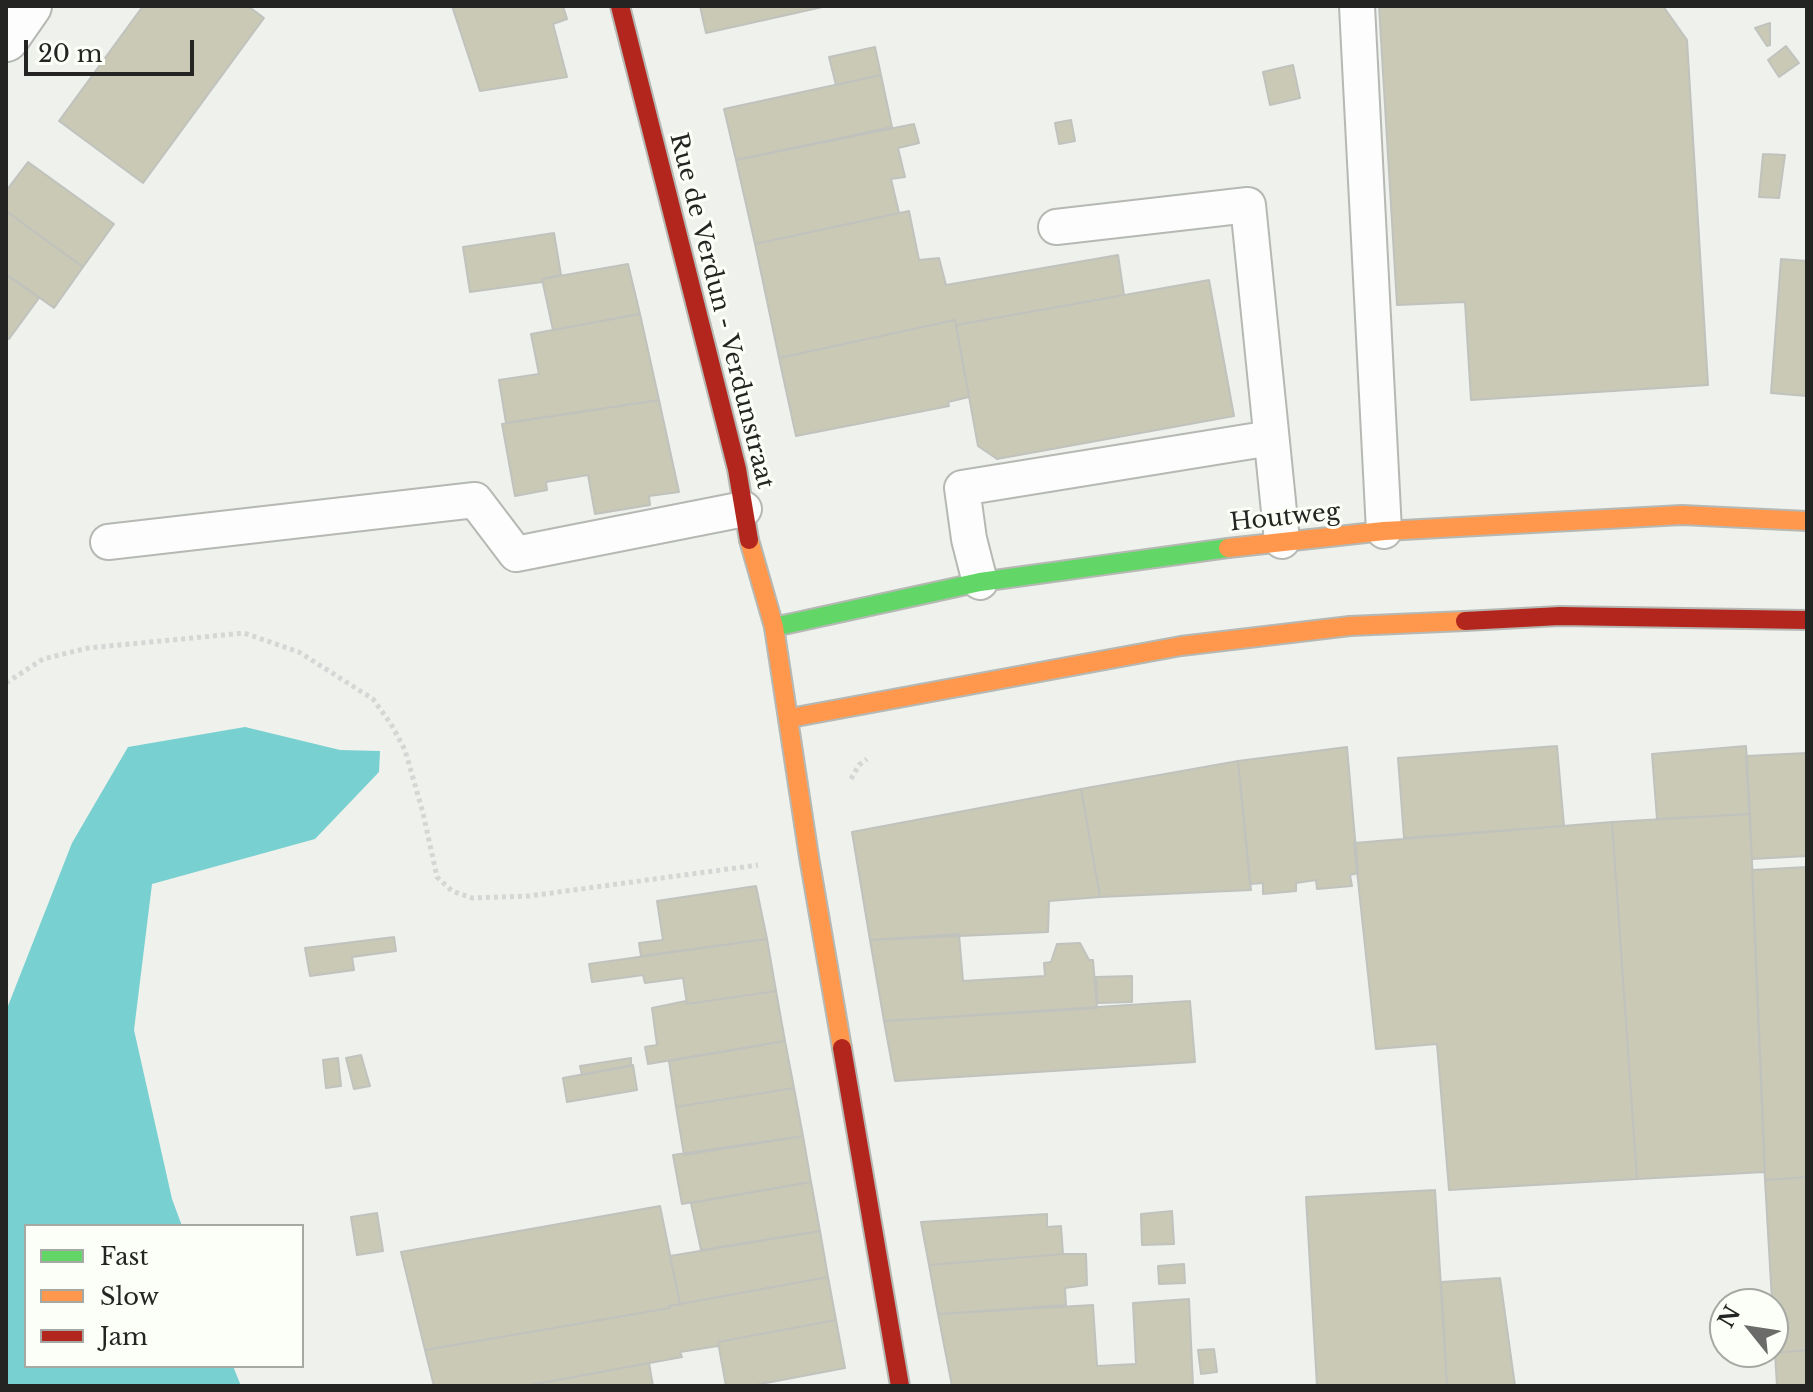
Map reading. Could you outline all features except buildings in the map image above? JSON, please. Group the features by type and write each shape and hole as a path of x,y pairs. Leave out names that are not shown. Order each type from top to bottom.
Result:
{"main road":[{"name":"Rue de Verdun - Verdunstraat","path":"620,6 737,469 748,535 774,627 809,857 900,1386"},
{"name":"Houtweg","path":"774,627 980,582 1282,541 1384,531 1682,515 1807,521"},
{"path":"790,718 1181,646 1350,626 1560,616 1807,620"}],"street":[{"path":"6,39 29,6"}],"lane":[{"path":"1357,6 1384,531"},
{"path":"1056,227 1248,205 1282,541"},
{"path":"980,582 969,539 962,488 1271,438"},
{"path":"108,542 475,500 516,554 744,509"}],"path":[{"path":"6,683 43,659 88,648 244,633 299,652 373,699 405,750 437,877 452,891 472,898 529,896 762,865"}],"water":[{"path":"245,727 340,750 380,751 379,772 315,839 152,884 134,1030 172,1199 181,1224 24,1224 24,1368 234,1368 241,1386 6,1386 6,1011 72,843 128,747"}],"traffic: fast":[{"path":"774,627 980,582 1228,548"}],"traffic: slow":[{"path":"1228,548 1384,531 1682,515 1807,521"},
{"path":"749,540 774,627 842,1048"},
{"path":"790,718 1181,646 1350,626 1465,621"}],"traffic: jam":[{"path":"620,6 737,469 749,540"},
{"path":"1465,621 1560,616 1807,620"},
{"path":"842,1048 900,1386"}]}
